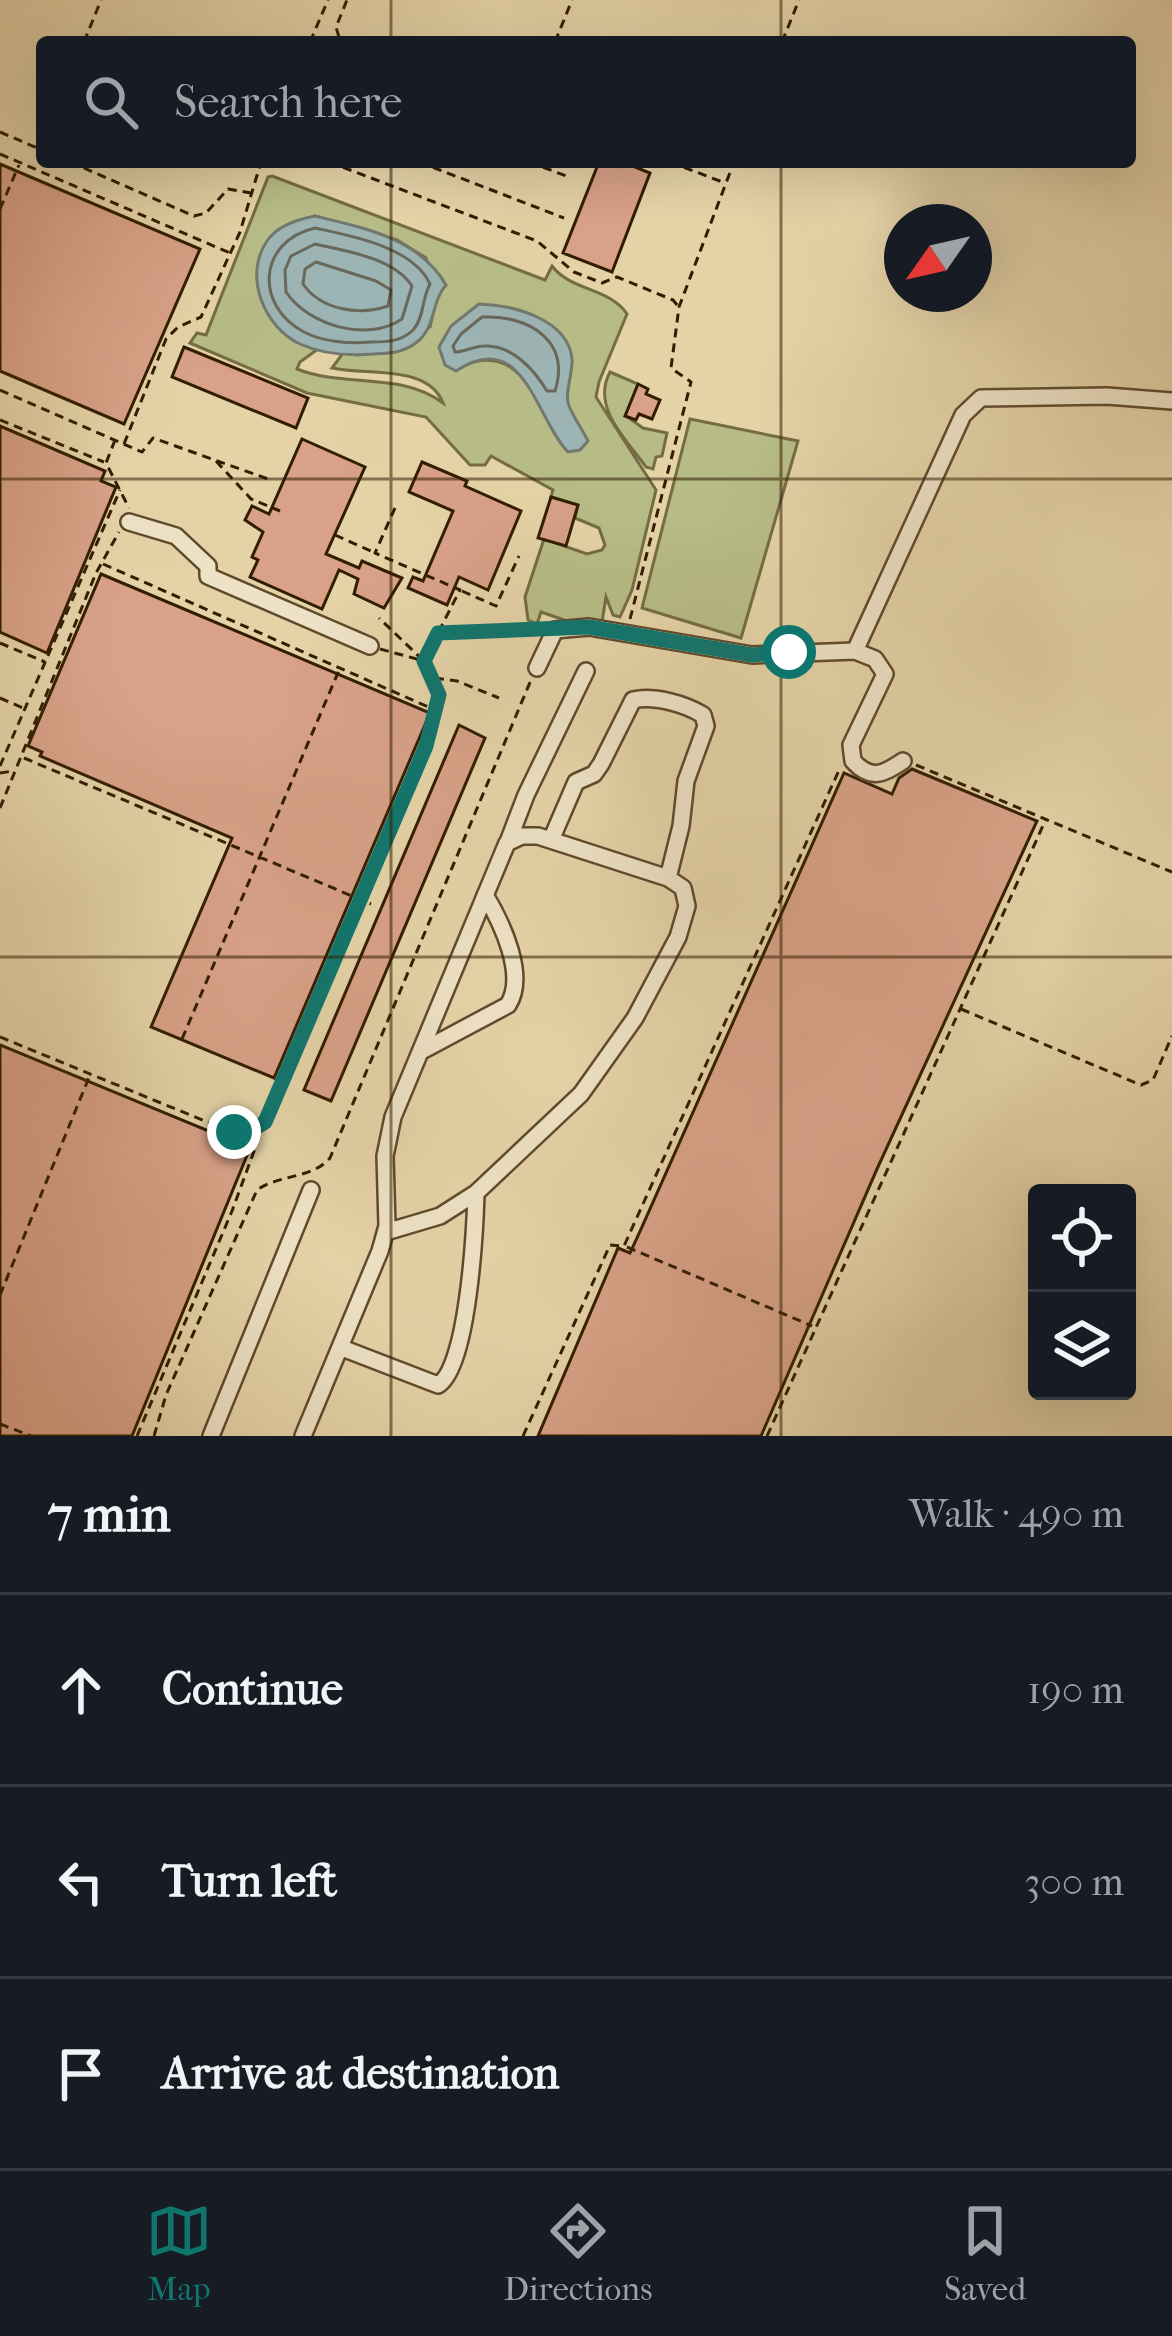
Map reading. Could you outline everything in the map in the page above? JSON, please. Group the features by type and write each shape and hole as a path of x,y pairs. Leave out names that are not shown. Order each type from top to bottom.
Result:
{"street":[{"path":"855,650 963,416 981,398 1108,396 1172,401"},
{"path":"129,522 176,536 208,566 208,576 370,646"},
{"path":"537,668 555,630 589,627 752,655 855,650 875,659 884,674 851,745 853,761 874,775 883,775 903,761"},
{"path":"311,1436 386,1232 385,1156 393,1117 507,843 586,671"},
{"path":"551,840 576,782 601,764 633,700 644,697 692,709 703,716 706,726 686,781 668,878"},
{"path":"386,1232 440,1216 476,1193 581,1094 634,1018 678,937 687,906 683,888 668,878 551,840 522,836 507,843"},
{"path":"420,1052 508,1006 516,993 504,938 485,895"},
{"path":"211,1436 311,1190"},
{"path":"342,1348 438,1385 448,1379 464,1310 476,1193"}],"path":[{"path":"86,36 101,0"},
{"path":"313,36 328,0"},
{"path":"337,36 347,0"},
{"path":"557,36 572,0"},
{"path":"784,36 799,0"},
{"path":"0,132 36,145"},
{"path":"0,154 230,254"},
{"path":"0,209 20,163"},
{"path":"84,168 194,216 206,213 228,189 253,194"},
{"path":"124,444 166,339 201,316 230,254 260,168"},
{"path":"345,168 537,241 574,272 602,283 617,277 673,300 679,307"},
{"path":"434,168 565,218"},
{"path":"545,168 568,177"},
{"path":"686,168 727,183"},
{"path":"626,633 691,382 671,368 679,307 732,168"},
{"path":"0,390 142,452 153,438 268,479"},
{"path":"0,420 106,463 130,509 129,522 118,533 103,565 0,808"},
{"path":"106,463 115,440"},
{"path":"215,460 251,499 280,511"},
{"path":"0,766 121,488"},
{"path":"375,553 395,508"},
{"path":"335,535 496,606 519,556"},
{"path":"103,565 435,710"},
{"path":"222,616 234,589"},
{"path":"424,661 460,590"},
{"path":"137,1436 357,901 426,746 439,695 434,678 424,661 379,618"},
{"path":"438,633 555,630"},
{"path":"0,643 46,663"},
{"path":"370,646 424,661"},
{"path":"182,1039 340,668"},
{"path":"154,1436 166,1395 257,1190 272,1179 314,1171 330,1158 537,668"},
{"path":"434,678 457,681 499,698"},
{"path":"0,698 24,709"},
{"path":"624,1246 851,745"},
{"path":"21,756 371,904"},
{"path":"903,761 1172,872"},
{"path":"0,773 15,771"},
{"path":"767,1436 1046,819"},
{"path":"958,1007 1141,1085 1153,1080 1172,1036"},
{"path":"0,1037 234,1132 252,1130 265,1122"},
{"path":"0,1295 90,1075"},
{"path":"523,1436 610,1245 624,1246 813,1326"},
{"path":"0,1424 31,1436"}],"green space":[{"path":"268,177 545,280 552,266 569,280 620,305 627,314 596,397 656,490 632,590 620,617 613,615 606,597 602,622 576,624 541,612 537,624 528,620 525,597 544,539 587,554 605,545 599,528 575,518 578,505 551,497 553,490 491,456 485,465 470,465 426,417 307,393 190,343 197,333 206,335","holes":["315,216 397,240 426,258 437,296 430,327 358,355 343,353 332,368 411,377 424,382 443,403 409,387 297,369 318,349 297,342","551,326 572,361 566,402 541,405 520,375 502,363 467,364"]},
{"path":"610,372 638,384 626,416 643,428 667,433 662,456 656,457 653,469 646,467 613,422 605,398"},
{"path":"690,419 798,441 741,638 642,608"}],"water":[{"path":"315,216 389,237 435,269 446,285 417,342 391,353 336,354 300,344 276,326 257,284 260,255 276,231"},
{"path":"479,304 536,316 560,333 572,359 569,406 588,441 580,450 568,452 513,368 498,360 479,360 456,371 445,365 439,347 451,326"}],"building":[{"path":"0,164 200,249 124,424 0,371"},
{"path":"597,168 638,168 650,173 612,272 563,253"},
{"path":"184,347 308,398 296,428 172,377"},
{"path":"638,384 660,400 652,419 625,416"},
{"path":"0,426 105,471 101,481 116,487 47,653 0,632"},
{"path":"302,439 365,467 326,554 359,568 362,561 402,578 384,608 354,594 358,579 339,570 322,609 250,577 258,560 252,557 263,532 245,520 252,506 269,514"},
{"path":"422,462 521,511 488,590 459,577 447,605 408,588 413,577 423,581 453,511 409,492"},
{"path":"551,497 578,505 566,546 538,538"},
{"path":"101,574 430,713 274,1078 151,1027 232,838 40,756 42,752 28,746"},
{"path":"459,725 485,738 331,1101 304,1090"},
{"path":"912,769 1037,821 761,1436 538,1436 618,1248 630,1253 844,773 892,794 899,778"},
{"path":"0,1045 250,1148 132,1436 0,1436"}],"route":[{"path":"234,1132 244,1133 265,1122 426,746 439,695 424,661 438,633 589,627 752,655 789,652"}]}
